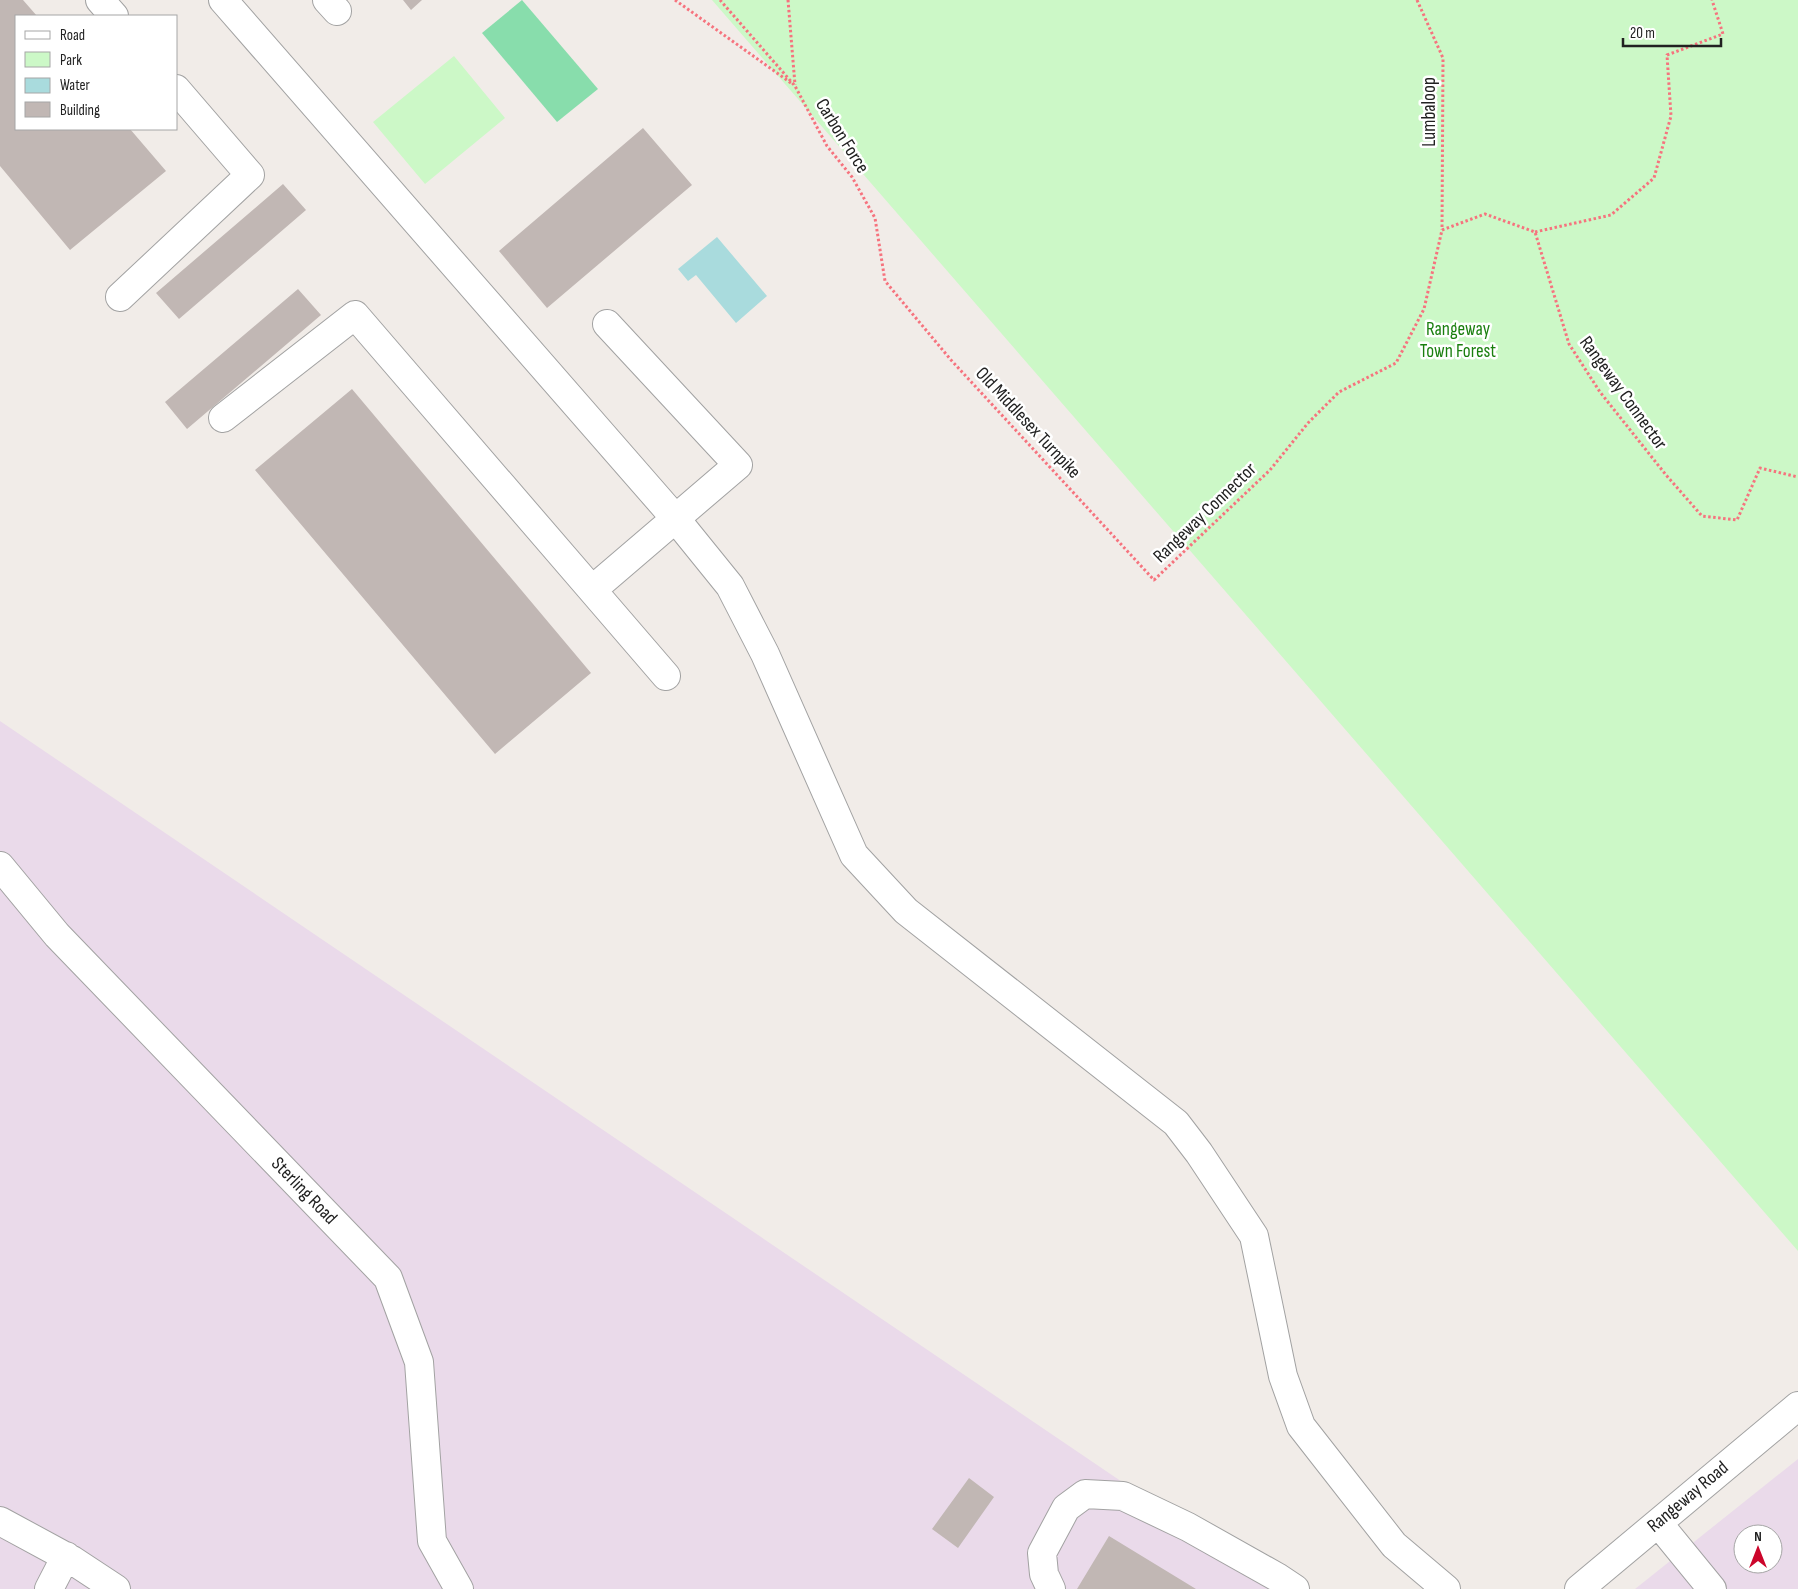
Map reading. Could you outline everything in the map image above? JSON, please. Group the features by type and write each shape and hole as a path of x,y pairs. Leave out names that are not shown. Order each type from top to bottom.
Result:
{"street":[{"path":"100,0 113,15"},
{"path":"223,0 675,518 730,586 765,654 854,854 906,911 1176,1123 1200,1153 1254,1236 1284,1376 1301,1426 1394,1545 1446,1589"},
{"path":"120,298 250,174 178,91"},
{"path":"223,418 355,315 666,676"},
{"path":"592,590 738,465 607,324"},
{"name":"Sterling Road","path":"0,866 57,935 388,1278 419,1362 432,1541 459,1589"},
{"name":"Rangeway Road","path":"1578,1589 1798,1406"},
{"path":"1051,1589 1044,1574 1042,1553 1066,1508 1085,1494 1123,1496 1188,1527 1295,1589"},
{"path":"0,1521 66,1556 116,1589"},
{"path":"1658,1522 1712,1589"},
{"path":"49,1589 66,1556"}],"path":[{"path":"675,0 795,86"},
{"name":"Carbon Force","path":"720,0 795,86 827,146 852,177 875,218 885,281"},
{"path":"788,0 795,86"},
{"name":"Lumbaloop","path":"1417,0 1443,58 1442,230"},
{"path":"1442,230 1485,214 1535,232 1611,215 1654,178 1671,116 1668,55 1723,34 1712,0"},
{"name":"Rangeway Connector","path":"1154,580 1270,470 1308,423 1339,392 1396,363 1424,309 1442,230"},
{"name":"Rangeway Connector","path":"1535,232 1568,344 1600,392 1666,475 1702,516 1737,520 1760,468 1798,477"},
{"name":"Old Middlesex Turnpike","path":"885,281 951,360 1154,580"}],"shaded area":[{"path":"0,721 1280,1589 0,1589"},
{"path":"1798,1459 1798,1589 1635,1589"}],"green space":[{"path":"522,0 598,89 557,122 482,33"},
{"name":"Rangeway Town Forest","path":"712,0 1798,0 1798,1251"},
{"path":"454,56 505,118 425,184 373,122"}],"water":[{"path":"717,237 767,296 736,323 696,275 688,281 678,269"}],"building":[{"path":"0,0 23,0 36,15 15,15 15,130 131,130 166,171 70,250 0,166"},
{"path":"403,0 422,0 411,10"},
{"path":"643,128 692,185 547,308 499,251"},
{"path":"283,184 306,210 179,319 156,293"},
{"path":"298,289 321,315 187,429 165,402"},
{"path":"352,389 591,673 495,754 255,470"},
{"path":"969,1478 994,1497 958,1548 932,1529"},
{"path":"1109,1536 1196,1589 1077,1589"}]}
